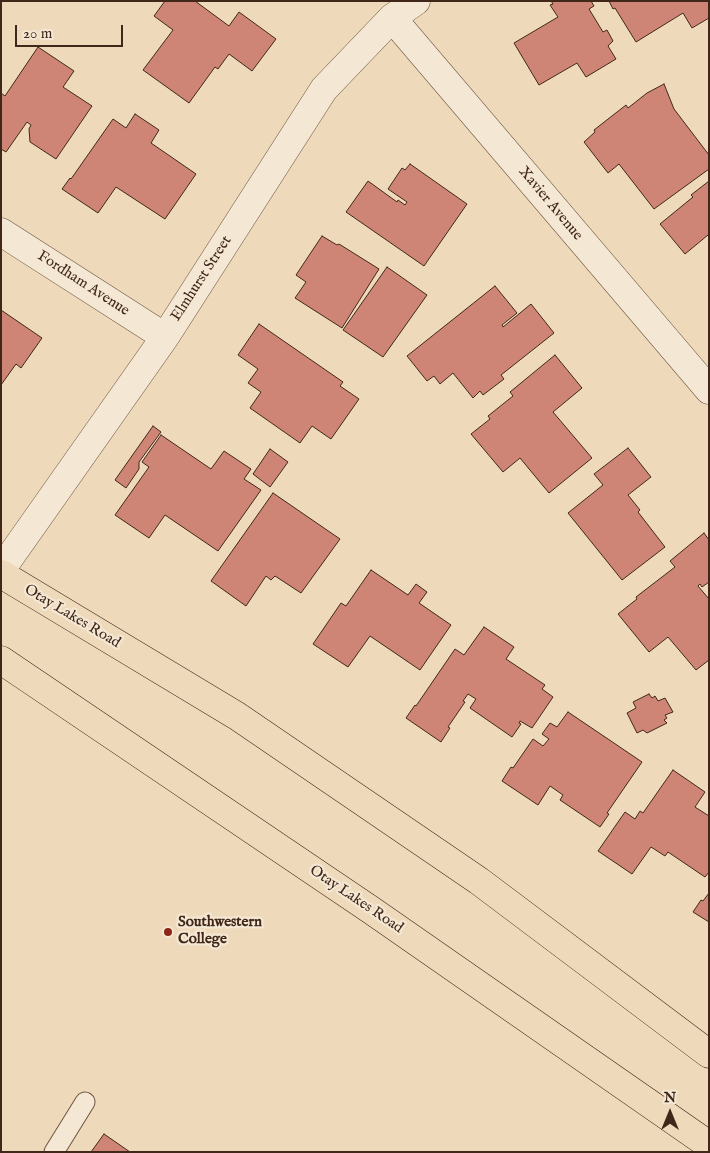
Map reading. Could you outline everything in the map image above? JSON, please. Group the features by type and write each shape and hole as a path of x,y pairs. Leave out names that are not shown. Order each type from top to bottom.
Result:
{"main road":[{"name":"Otay Lakes Road","path":"1,574 245,722 480,881 709,1054"},
{"name":"Otay Lakes Road","path":"1,660 362,904 709,1144"}],"street":[{"name":"Elmhurst Street","path":"1,570 164,337 324,89 392,18 416,1"},
{"name":"Xavier Avenue","path":"392,18 709,390"},
{"name":"Fordham Avenue","path":"1,232 164,337"}],"lane":[{"path":"54,1152 85,1102"}],"building":[{"path":"165,1 195,1 229,26 239,12 276,39 252,71 229,54 218,69 215,67 189,103 143,70 173,30 154,16"},
{"path":"551,1 591,1 594,6 589,9 603,32 607,30 613,41 608,46 616,59 586,77 577,63 539,85 514,43 558,17 550,5 553,4"},
{"path":"609,1 709,1 709,18 692,28 683,13 636,42"},
{"path":"38,47 74,71 63,87 92,106 56,159 30,142 29,129 31,125 27,122 6,152 1,149 1,93 5,96"},
{"path":"664,84 674,109 709,155 709,169 654,209 619,164 608,173 584,142 595,132 594,130 626,105 628,108 647,93"},
{"path":"135,114 159,130 151,143 196,174 165,219 116,187 98,213 62,189 113,119 126,128"},
{"path":"410,164 467,204 424,266 346,212 368,181 397,202 398,200 405,205 407,202 388,189 402,168 405,170"},
{"path":"709,181 709,237 708,235 685,254 660,224"},
{"path":"322,236 337,245 339,244 379,269 342,328 295,298 306,282 296,275"},
{"path":"387,267 427,295 383,357 343,330"},
{"path":"495,286 517,313 502,325 503,327 531,304 554,333 501,375 504,379 483,395 480,391 473,398 453,373 440,384 434,376 427,381 407,356"},
{"path":"1,310 42,338 21,368 16,364 1,385"},
{"path":"259,324 343,382 340,386 359,399 331,439 312,426 300,443 250,408 261,392 248,383 258,369 238,355"},
{"path":"555,355 582,388 553,412 592,458 549,493 520,458 503,472 471,434 490,419 488,416 513,396 510,392"},
{"path":"153,426 161,432 139,462 139,469 126,488 115,480"},
{"path":"161,435 211,469 224,451 251,469 244,479 261,490 218,551 165,515 149,538 115,515 149,467 142,462"},
{"path":"628,448 651,477 628,495 640,510 638,512 665,547 622,580 568,513 603,485 594,474"},
{"path":"270,449 288,462 270,487 253,474"},
{"path":"273,493 340,539 301,593 275,576 271,580 266,576 246,606 211,581"},
{"path":"704,533 709,540 709,582 702,587 700,584 698,586 709,599 709,660 696,670 668,637 649,652 618,614 637,599 636,597 675,567 670,561"},
{"path":"371,570 408,595 416,584 427,592 419,603 451,625 420,670 370,636 348,667 313,644 341,603 346,606"},
{"path":"484,627 514,647 506,659 545,685 542,689 553,697 532,728 520,721 519,723 521,724 512,737 470,708 476,699 468,694 441,742 406,718 455,649 464,655"},
{"path":"649,694 652,698 655,696 658,701 665,698 673,712 665,715 667,718 664,720 667,723 647,733 643,730 637,733 627,713 636,708 633,702"},
{"path":"568,712 642,762 607,813 609,814 600,827 560,800 563,795 550,786 538,805 502,781 533,739 543,746 549,739 542,734 550,723 557,727"},
{"path":"673,770 705,792 695,807 709,816 709,872 705,877 668,852 665,856 651,847 632,874 598,851 625,812 635,819 640,811 643,813"},
{"path":"709,893 709,922 693,912 701,900 703,901"},
{"path":"104,1134 130,1152 91,1152"}],"place":[{"name":"Southwestern College","path":"168,932"}]}
